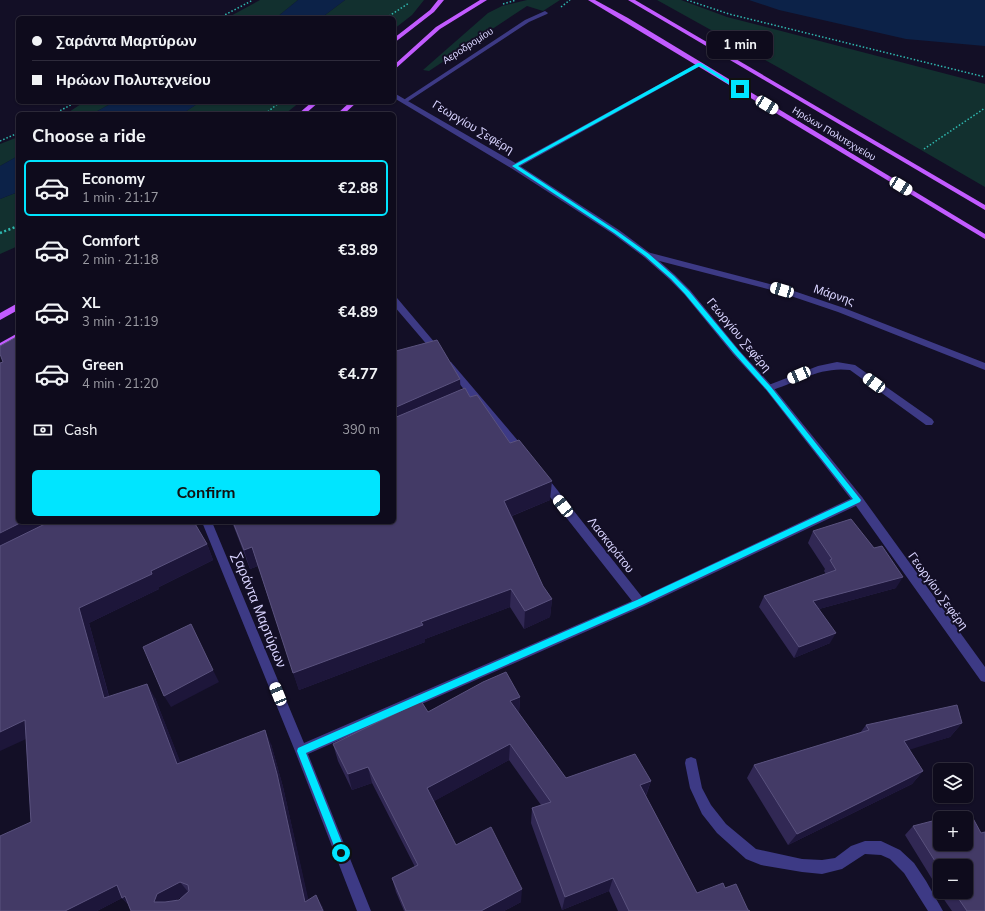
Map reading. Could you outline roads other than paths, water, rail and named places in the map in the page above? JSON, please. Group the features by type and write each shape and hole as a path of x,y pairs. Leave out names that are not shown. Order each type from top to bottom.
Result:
{"main road":[{"path":"396,39 432,11 441,0"},
{"path":"396,66 438,28 484,0"},
{"name":"Ηρώων Πολυτεχνείου","path":"591,0 617,13 985,237"},
{"name":"Ηρώων Πολυτεχνείου","path":"631,0 985,208"},
{"path":"304,112 314,104"},
{"path":"342,112 352,104"},
{"path":"0,317 16,307"},
{"path":"0,347 16,337"}],"street":[{"name":"Αεροδρομίου","path":"405,101 527,21 545,13"},
{"path":"514,166 700,64"},
{"name":"Γεωργίου Σεφέρη","path":"396,96 514,166 616,232 647,255 687,292 736,352 769,388 858,500 985,677"},
{"name":"Μάρνης","path":"647,255 782,290 841,310 985,367"},
{"path":"396,302 477,397 526,459"},
{"path":"769,388 820,368 837,365 852,367 929,422"},
{"path":"463,403 477,397"},
{"name":"Λασκαράτου","path":"536,472 640,603"},
{"path":"301,751 640,603 858,500"},
{"name":"Σαράντα Μαρτύρων","path":"208,524 301,751 364,911"},
{"path":"691,762 695,785 700,799 710,816 731,838 756,856 772,858 799,866 826,867 839,865 859,848 873,846 888,850 898,856 914,875 936,911"}],"water":[{"path":"298,0 345,0 324,16 278,16"},
{"path":"749,0 985,0 985,46 906,39 779,10"},
{"path":"110,104 197,104 185,112 96,112"},
{"path":"16,157 16,193 0,199 0,166"}]}
